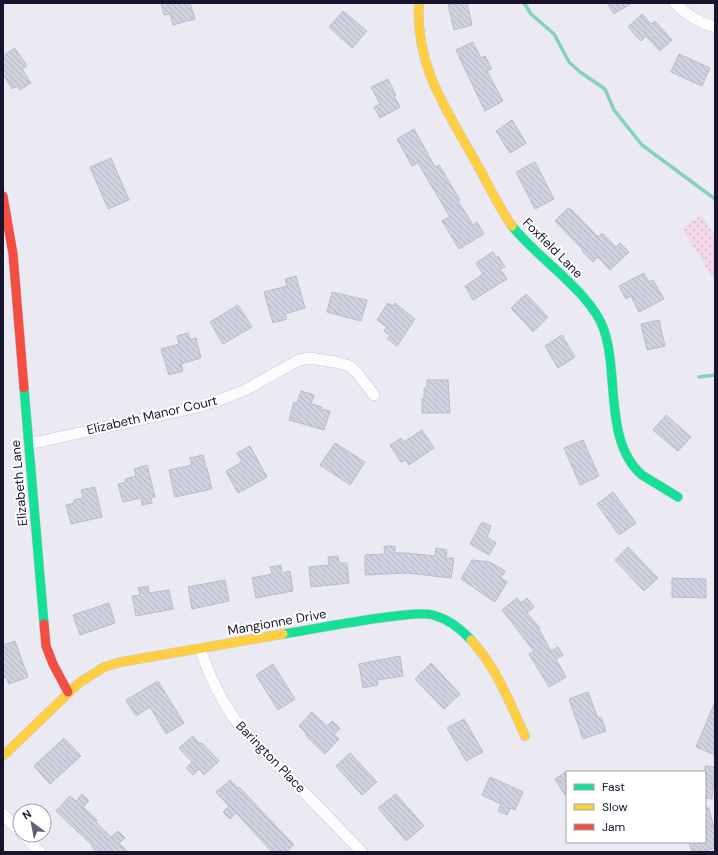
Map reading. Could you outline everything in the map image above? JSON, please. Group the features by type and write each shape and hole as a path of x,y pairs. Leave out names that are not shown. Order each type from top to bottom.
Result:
{"street":[{"name":"Foxfield Lane","path":"419,3 419,38 426,66 442,100 504,213 518,234 590,305 608,338 618,427 630,462 649,481 678,497"},
{"path":"675,3 693,18 715,28"},
{"name":"Elizabeth Lane","path":"3,196 13,254 46,646 53,664 68,692"},
{"name":"Elizabeth Manor Court","path":"29,444 193,408 216,401 245,390 299,360 309,358 350,366 374,395"},
{"name":"Mangionne Drive","path":"3,756 68,692 104,667 121,662 384,617 420,614 443,618 464,631 481,650 492,668 525,736"},
{"name":"Barington Place","path":"200,649 219,696 240,726 362,852"},
{"path":"3,814 12,824"},
{"path":"31,843 40,852"}],"shaded area":[{"path":"702,215 715,237 715,276 713,278 682,228"}],"building":[{"path":"161,3 190,3 195,19 173,25 170,14 164,15"},
{"path":"467,3 472,25 454,30 448,5"},
{"path":"607,3 632,3 614,14"},
{"path":"343,11 367,31 352,48 329,27"},
{"path":"642,14 651,24 655,21 672,40 660,51 646,36 641,41 628,27"},
{"path":"473,42 481,58 485,56 492,69 487,71 503,101 485,111 456,50"},
{"path":"15,48 27,66 22,69 31,83 20,90 17,86 12,89 3,74 3,56"},
{"path":"679,54 710,68 702,86 671,72"},
{"path":"388,79 400,107 380,118 374,107 380,104 371,87"},
{"path":"512,120 526,143 510,153 496,131"},
{"path":"414,129 435,167 439,165 460,200 458,201 473,225 477,222 484,234 459,249 442,221 450,217 418,163 412,166 397,139"},
{"path":"111,158 129,200 108,209 90,167"},
{"path":"535,162 554,199 535,209 516,172"},
{"path":"567,209 571,209 598,237 602,233 616,247 620,243 629,252 610,270 598,257 593,262 555,221"},
{"path":"493,252 496,257 499,257 505,267 500,269 507,279 473,300 465,286 483,274 476,263"},
{"path":"644,273 649,282 653,280 664,299 639,312 631,296 626,299 619,286"},
{"path":"296,276 305,308 285,314 287,319 273,323 264,292 287,286 285,279"},
{"path":"332,292 367,300 361,321 327,312"},
{"path":"526,294 548,317 533,332 511,308"},
{"path":"388,303 393,306 395,303 415,319 397,346 387,339 390,335 384,331 387,327 377,320"},
{"path":"238,305 252,327 223,344 210,322"},
{"path":"659,320 665,346 647,350 641,324"},
{"path":"188,333 190,340 196,338 201,358 181,364 183,371 169,375 161,349 179,344 177,336"},
{"path":"562,335 575,357 558,368 545,346"},
{"path":"427,380 448,380 450,413 422,413 422,399 424,399 424,388 427,388"},
{"path":"301,391 314,395 311,404 322,407 321,409 330,411 324,430 289,420 294,402 297,403"},
{"path":"666,415 691,437 678,451 653,430"},
{"path":"422,430 434,448 409,465 406,460 401,462 390,445 401,438 404,442"},
{"path":"583,440 599,476 580,485 564,448"},
{"path":"335,443 365,462 350,485 320,465"},
{"path":"250,446 267,477 238,493 226,471 242,462 237,453"},
{"path":"203,455 212,489 175,497 169,470 192,465 190,458"},
{"path":"147,465 155,497 151,498 152,503 142,505 141,498 123,502 118,484 126,482 125,479 136,476 134,469"},
{"path":"95,487 102,517 71,524 66,505 74,503 74,500 83,498 81,490"},
{"path":"613,492 636,523 619,535 597,504"},
{"path":"482,522 491,526 487,537 496,543 489,555 470,544"},
{"path":"384,546 395,546 395,553 435,556 436,548 447,550 446,558 454,558 451,578 407,573 365,575 365,555 385,554"},
{"path":"628,547 658,578 644,591 615,560"},
{"path":"338,556 339,563 347,563 349,583 311,587 309,567 329,565 328,557"},
{"path":"472,560 490,562 505,571 501,578 507,582 495,602 461,579"},
{"path":"281,565 282,573 290,571 293,591 256,598 252,578 272,574 270,567"},
{"path":"672,578 706,579 706,598 672,597"},
{"path":"225,580 229,601 192,609 188,587"},
{"path":"148,586 149,593 169,590 173,609 136,616 132,596 140,595 138,588"},
{"path":"517,598 521,603 527,598 534,607 527,613 540,628 539,629 551,651 558,647 563,655 556,659 566,677 549,687 529,654 534,651 502,610"},
{"path":"109,603 115,623 80,635 73,615"},
{"path":"15,641 28,677 9,684 6,677 3,678 3,645"},
{"path":"400,656 403,676 377,680 378,685 363,688 359,664"},
{"path":"431,663 460,694 444,709 415,679"},
{"path":"273,664 295,699 278,710 256,675"},
{"path":"158,681 184,723 166,734 150,707 136,716 126,700"},
{"path":"588,692 598,718 601,717 606,731 583,739 569,699"},
{"path":"715,702 715,755 696,747"},
{"path":"312,712 327,726 332,721 340,728 334,735 339,739 325,754 306,736 307,734 299,726"},
{"path":"464,719 483,752 466,761 447,728"},
{"path":"193,736 219,761 204,775 199,769 193,775 186,768 192,762 179,748"},
{"path":"64,738 81,756 50,784 34,766"},
{"path":"350,753 377,782 362,795 336,766"},
{"path":"705,766 715,767 712,799 706,798"},
{"path":"566,772 566,796 555,779"},
{"path":"490,777 523,792 515,810 510,808 507,815 498,811 501,804 482,795"},
{"path":"230,780 238,788 239,787 294,845 286,852 272,852 236,813 230,819 223,812 229,806 216,792"},
{"path":"82,794 89,801 83,807 97,820 96,822 111,837 118,831 125,838 119,843 128,852 97,852 92,847 93,846 56,811 70,796 76,801"},
{"path":"396,794 424,826 406,841 378,808"},
{"path":"706,808 709,808 715,833 715,848 701,852 692,852 689,843 706,843"}],"waterway":[{"path":"524,3 531,14 554,34 569,62 580,72 605,89 614,110 642,145 715,199"},
{"path":"699,377 715,375"}],"traffic: fast":[{"path":"512,226 535,251 576,289 598,316 604,330 608,348 614,407 622,445 630,461 642,475 678,497"},
{"path":"24,388 44,624"},
{"path":"283,634 410,614 424,614 433,615 449,622 459,628 471,640"}],"traffic: slow":[{"path":"419,3 419,25 422,46 434,85 512,226"},
{"path":"3,756 79,683 104,667 121,662 283,634"},
{"path":"471,640 488,662 495,674 508,698 525,736"}],"traffic: jam":[{"path":"3,196 13,254 24,388"},
{"path":"44,624 46,646 53,664 68,692"}]}
